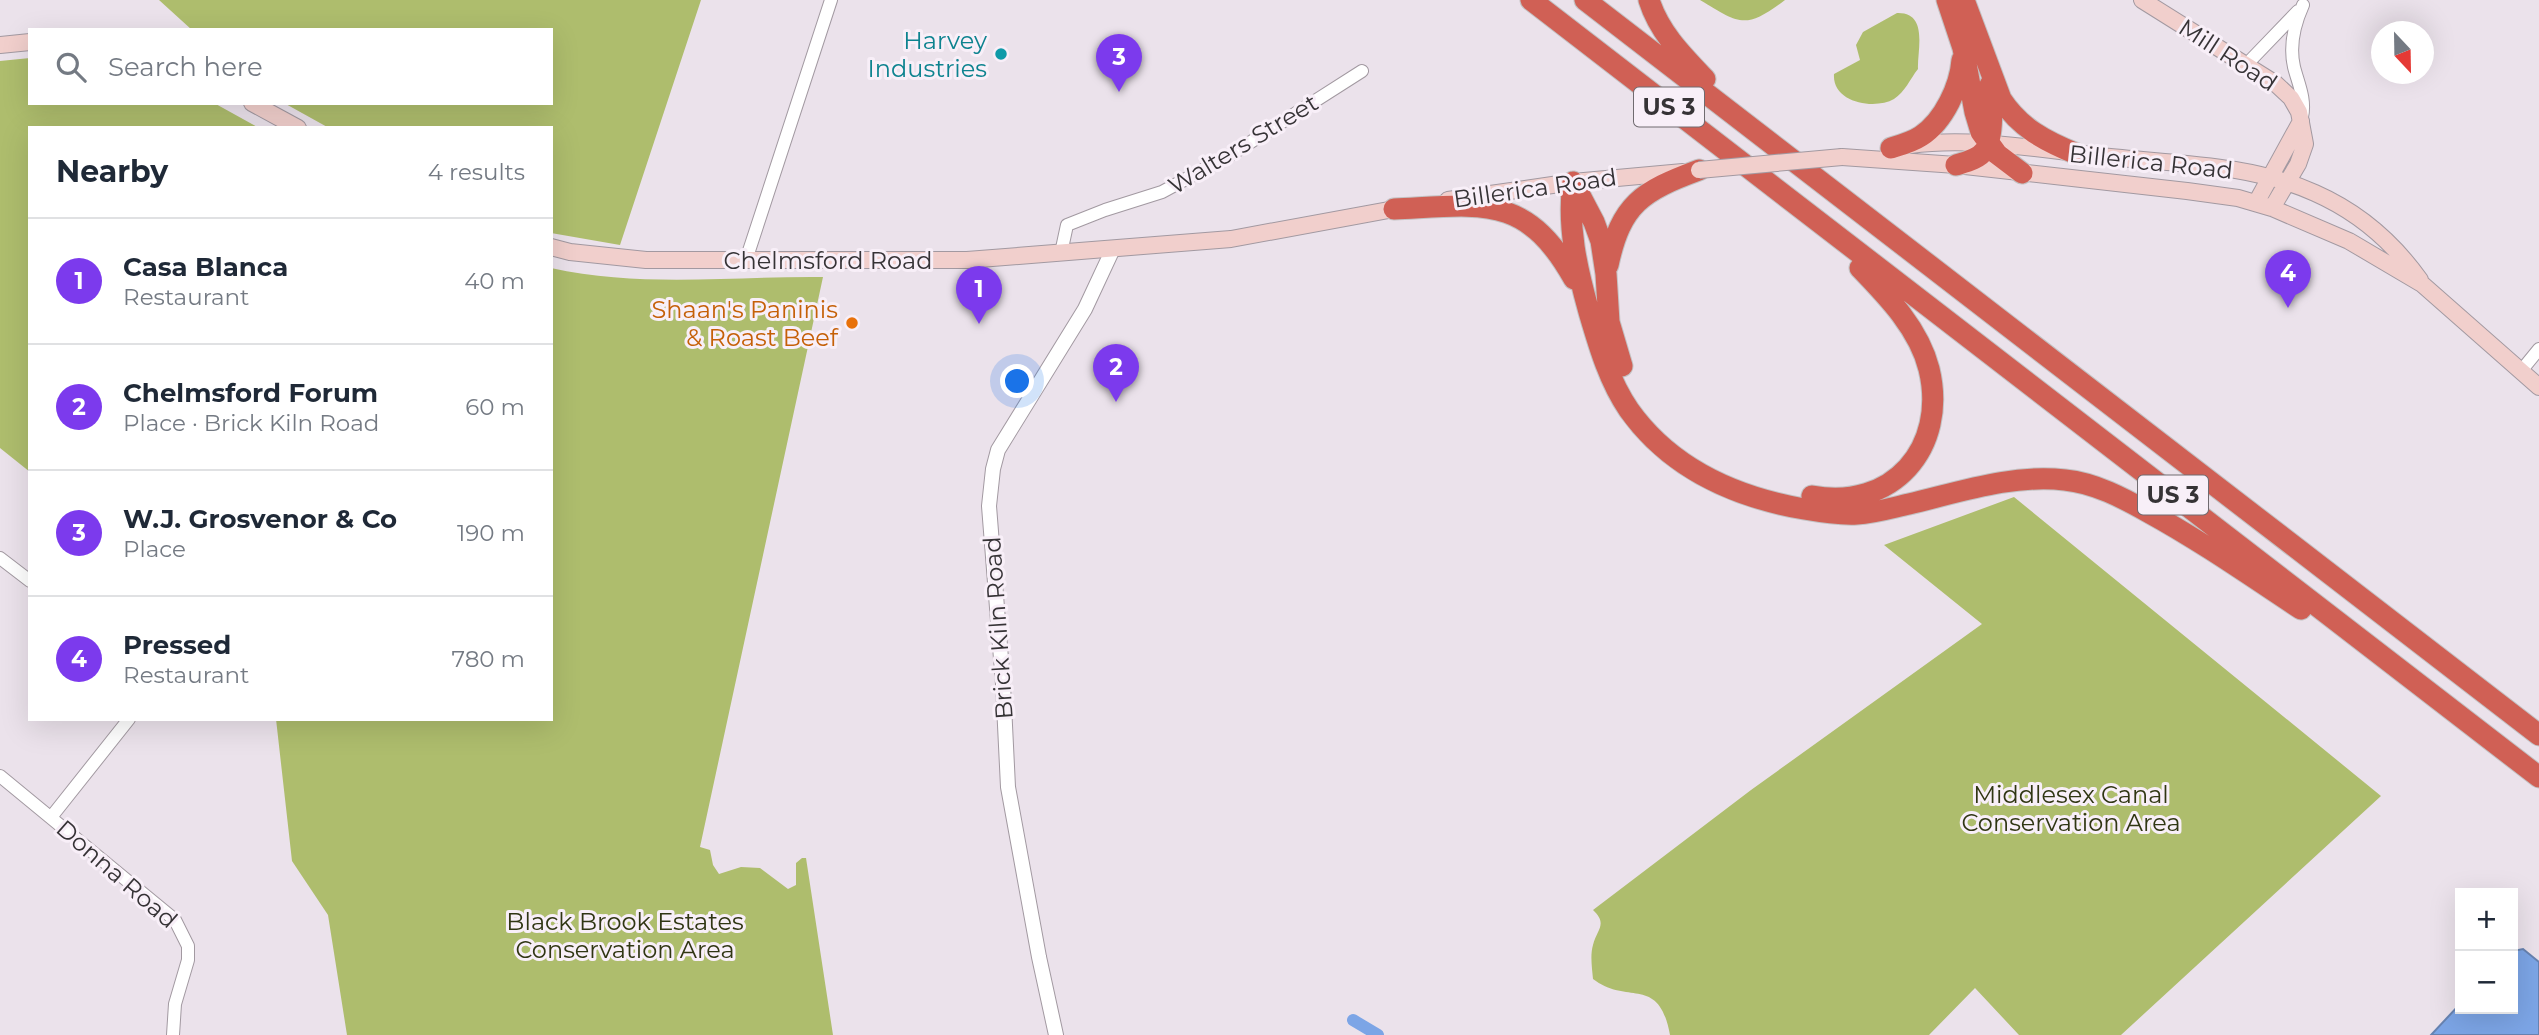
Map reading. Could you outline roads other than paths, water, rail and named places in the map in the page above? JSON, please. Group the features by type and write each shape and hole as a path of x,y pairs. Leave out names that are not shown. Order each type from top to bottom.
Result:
{"highway":[{"name":"US 3","path":"1531,0 2539,777"},
{"name":"US 3","path":"1585,0 2539,735"},
{"path":"1649,0 1663,31 1678,51 1769,141"},
{"path":"1947,0 1963,48 1975,111 1988,144 2022,173"},
{"path":"1964,0 2001,99 2021,124 2053,144 2077,153"},
{"path":"1891,148 1922,135 1935,124 1957,83 1962,68 1963,48"},
{"path":"1956,165 1979,156 1988,144 1992,104 1987,62"},
{"path":"1606,274 1616,233 1629,209 1658,187 1699,170"},
{"path":"1573,182 1598,232 1606,274 1609,322 1623,370 1644,406 1670,436 1709,464 1761,486 1822,498 1850,498 1891,483 1915,460 1929,432 1934,399 1929,368 1916,335 1888,296 1807,214"},
{"path":"1573,182 1570,211 1572,243 1586,301 1607,366 1629,409 1650,435 1695,472 1752,497 1787,506 1855,514 2009,480 2066,480 2092,486 2119,496 2175,527 2447,705"},
{"path":"1394,209 1484,207 1522,218 1555,247 1586,301"},
{"path":"2457,671 2539,727"}],"main road":[{"name":"Mill Road","path":"2142,0 2284,90 2295,105 2305,144 2298,164 2287,182 2264,205"},
{"path":"0,45 28,42"},
{"path":"256,105 294,126"},
{"path":"2264,205 2270,178 2301,121"},
{"name":"Billerica Road","path":"1231,239 1491,192 1842,157 1891,148 1942,143 1988,144 2230,170 2287,182 2317,194 2373,229 2400,254 2423,284 2539,387"},
{"name":"Billerica Road","path":"1842,157 1956,165 2216,194 2264,205 2349,241 2423,284"},
{"name":"Chelmsford Road","path":"553,247 635,260 967,260 1231,239"}],"street":[{"path":"746,260 831,0"},
{"path":"2246,65 2305,3"},
{"path":"2301,121 2303,100 2294,66 2292,44 2296,21 2305,3"},
{"name":"Walters Street","path":"1061,253 1067,225 1162,192 1232,154 1362,71"},
{"name":"Brick Kiln Road","path":"1056,1035 1036,945 1008,787 989,506 998,450 1085,310 1113,249"},
{"path":"2521,371 2539,349"},
{"path":"0,558 28,579"},
{"path":"52,816 127,721"},
{"name":"Donna Road","path":"0,776 176,920 188,946 188,960 174,1004 173,1035"}],"water":[{"path":"2523,949 2539,962 2539,1035 2431,1035 2455,1009 2455,1014 2518,1014 2518,950"}],"waterway":[{"path":"1353,1020 1378,1035"}],"place":[{"name":"Harvey Industries","path":"1001,54"},
{"name":"W.J. Grosvenor & Co","path":"1119,92"},
{"name":"Pressed","path":"2288,308"},
{"name":"Shaan's Paninis & Roast Beef","path":"852,323"},
{"name":"Casa Blanca","path":"979,324"},
{"name":"Chelmsford Forum","path":"1116,402"}],"park label":[{"name":"Middlesex Canal Conservation Area","path":"2071,808"},
{"name":"Black Brook Estates Conservation Area","path":"625,935"}]}
